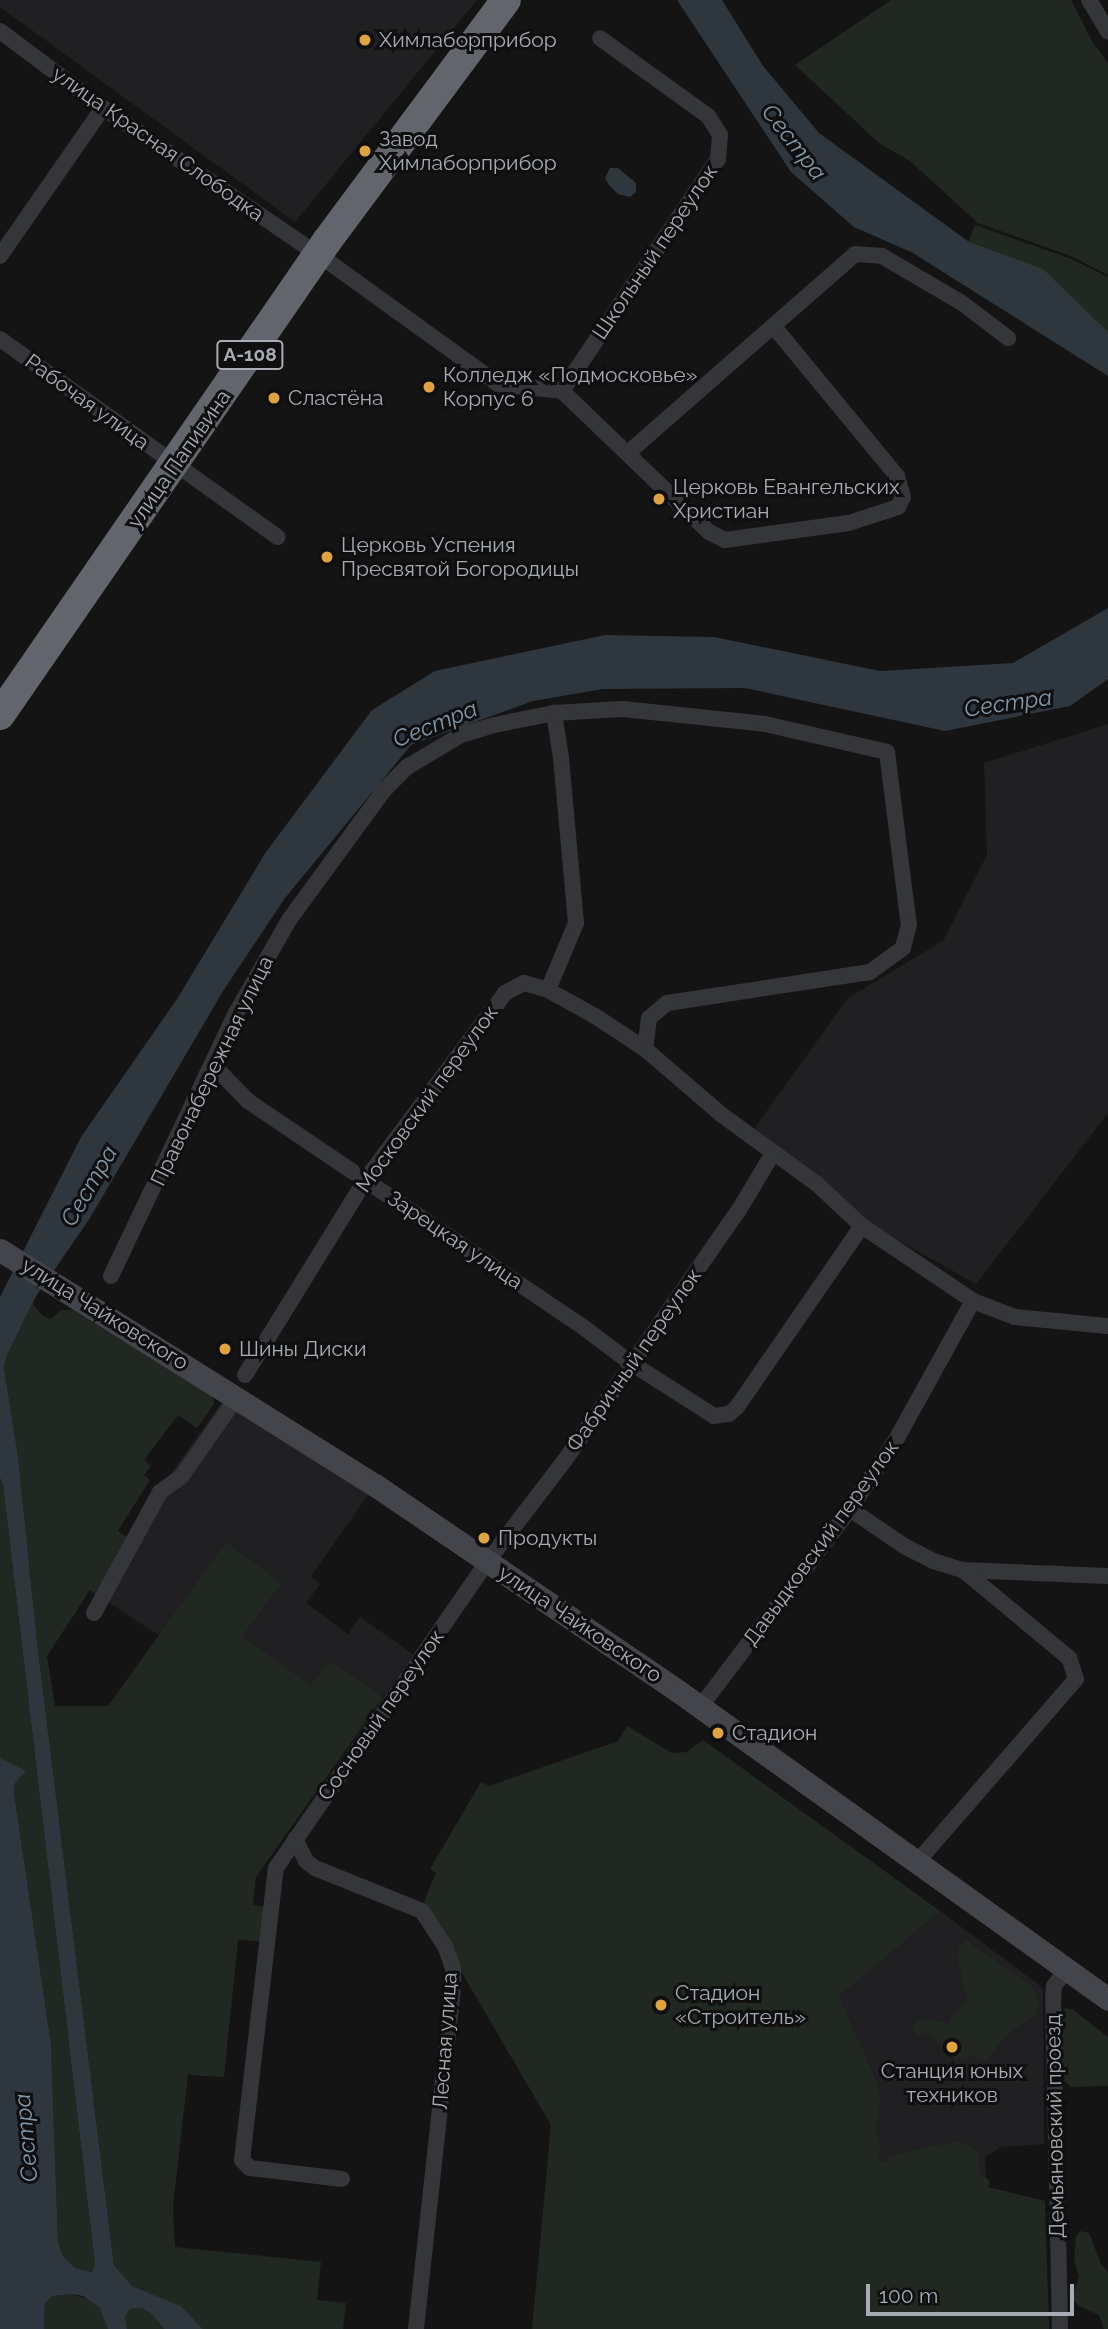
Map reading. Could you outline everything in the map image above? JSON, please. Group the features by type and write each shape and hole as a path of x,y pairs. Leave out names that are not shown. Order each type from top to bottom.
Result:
{"highway":[{"name":"улица Папивина","path":"0,715 318,255 506,0"}],"street":[{"path":"1089,0 1108,32"},
{"name":"улица Красная Слободка","path":"0,31 103,108 318,255 498,384 562,391"},
{"name":"Школьный переулок","path":"562,391 718,159 720,135 709,116 600,38"},
{"path":"0,256 103,108"},
{"path":"629,452 855,254 882,256 962,303 1008,338"},
{"path":"562,391 629,452 709,532 725,540 849,523 898,507 903,497 897,476 774,327"},
{"name":"Рабочая улица","path":"0,340 278,537"},
{"name":"Правонабережная улица","path":"111,1276 236,1013 289,920 384,790 407,767 461,735 554,713 623,709 765,724 887,752 909,925 903,948 870,972 667,1003 649,1017 645,1049"},
{"path":"548,990 576,923 561,758 554,713"},
{"name":"Московский переулок","path":"245,1376 366,1179 505,993 524,983 548,990 595,1016 645,1049 722,1115 817,1184 862,1226 973,1301 1015,1317 1108,1326"},
{"name":"Зарецкая улица","path":"213,1065 248,1101 366,1179 631,1363 713,1416 729,1414 737,1407 862,1226"},
{"name":"Фабричный переулок","path":"487,1562 565,1460 757,1184 773,1153"},
{"name":"улица Чайковского","path":"0,1250 237,1397 487,1562 701,1706 1067,1969 1106,1993"},
{"name":"Давыдковский переулок","path":"701,1706 850,1509 897,1438 973,1301"},
{"path":"94,1613 160,1492 181,1477 237,1397"},
{"path":"850,1509 904,1546 933,1561 963,1570 1108,1576"},
{"name":"Сосновый переулок","path":"342,2179 250,2168 242,2160 276,1868 487,1562"},
{"path":"918,1861 1076,1679 1069,1658 963,1570"},
{"name":"Лесная улица","path":"295,1839 300,1852 315,1868 422,1911 446,1948 453,1968 416,2329"},
{"name":"Демьяновский проезд","path":"1060,2329 1053,2003 1054,1986 1067,1969"}],"shaded area":[{"name":"Химлаборприбор","path":"0,0 477,0 295,222 0,7"},
{"path":"891,0 1071,0 1092,41 1108,63 1108,275 1071,256 978,223 910,161 879,143 795,65"},
{"path":"975,225 1069,258 1108,277 1108,346 964,253"},
{"path":"1108,724 1108,1113 976,1284 868,1223 754,1129 848,998 943,941 987,855 984,763"},
{"path":"35,1298 33,1305 43,1316 51,1319 61,1310 73,1310 213,1396 214,1404 197,1428 178,1415 144,1460 151,1466 144,1475 150,1480 118,1531 132,1541 102,1598 90,1590 47,1656 55,1706 108,1706 226,1542 282,1583 242,1637 311,1685 330,1661 383,1697 256,1877 253,1905 265,1907 261,1941 238,1940 224,2077 188,2075 173,2206 175,2247 321,2262 317,2300 346,2303 343,2329 203,2329 181,2306 132,2286 114,2265 38,1651 18,1456 4,1368 6,1357"},
{"path":"227,1395 373,1488 311,1576 320,1584 306,1603 348,1634 360,1617 413,1654 383,1697 330,1661 312,1686 242,1637 282,1583 226,1542 160,1636 102,1598 165,1482"},
{"path":"0,1478 3,1484 95,2264 92,2272 75,2268 63,2256 58,2243 51,2044 14,1793 15,1783 26,1771 0,1758"},
{"name":"Стадион «Строитель»","path":"627,1726 672,1753 687,1752 703,1740 940,1911 839,1996 877,2082 880,2100 876,2129 881,2150 877,2159 887,2162 888,2156 958,2141 979,2151 979,2174 990,2181 988,2187 1045,2201 1049,2329 532,2329 551,2125 458,1966 455,1948 424,1901 436,1873 430,1869 481,1782 489,1786 618,1741"},
{"name":"Станция юных техников","path":"940,1911 1043,1988 1044,2144 1001,2147 985,2157 986,2186 851,2153 877,2082 838,1996"},
{"path":"966,1940 1034,1988 1039,2003 1036,2015 1005,2036 986,2061 970,2055 956,2060 926,2031 919,2036 912,2029 917,2020 931,2019 948,2024 967,1999 957,1955 958,1947"},
{"path":"1065,2008 1072,2009 1108,2037 1108,2086 1071,2087 1061,2078 1060,2016"},
{"path":"1080,2231 1089,2233 1101,2264 1108,2272 1108,2329 1104,2329 1099,2315 1078,2305 1072,2298 1079,2276 1074,2260 1076,2237"},
{"path":"72,2294 91,2300 99,2307 108,2329 44,2329 45,2304 53,2296"},
{"path":"141,2308 152,2314 164,2329 127,2329 125,2317 130,2309"}],"water":[{"name":"Сестра","path":"677,0 722,0 763,66 819,133 969,242 1043,269 1108,332 1108,376 913,253 854,227 791,172"},
{"path":"610,168 618,168 636,183 636,192 630,197 618,194 605,178"},
{"name":"Сестра","path":"1108,608 1108,679 1070,706 945,731 745,688 603,689 533,701 411,745 285,898 223,991 90,1218 35,1298 6,1357 4,1368 18,1456 38,1651 114,2265 132,2286 181,2306 203,2329 164,2329 152,2314 141,2308 130,2309 125,2317 127,2329 108,2329 99,2307 83,2296 72,2294 53,2296 45,2303 44,2329 0,2329 0,1758 26,1771 15,1783 14,1793 51,2044 58,2243 63,2256 75,2268 92,2272 95,2264 3,1484 0,1478 0,1297 81,1137 177,999 266,852 372,710 435,671 605,635 714,637 880,671 1013,663"}],"place":[{"name":"Химлаборприбор","path":"365,40"},
{"name":"Завод Химлаборприбор","path":"365,151"},
{"name":"Колледж «Подмосковье» Корпус 6","path":"429,387"},
{"name":"Сластёна","path":"274,398"},
{"name":"Церковь Евангельских Христиан","path":"659,499"},
{"name":"Церковь Успения Пресвятой Богородицы","path":"327,557"},
{"name":"Шины Диски","path":"225,1349"},
{"name":"Продукты","path":"484,1538"},
{"name":"Стадион","path":"718,1733"},
{"name":"Стадион «Строитель»","path":"661,2005"},
{"name":"Станция юных техников","path":"952,2047"}]}
